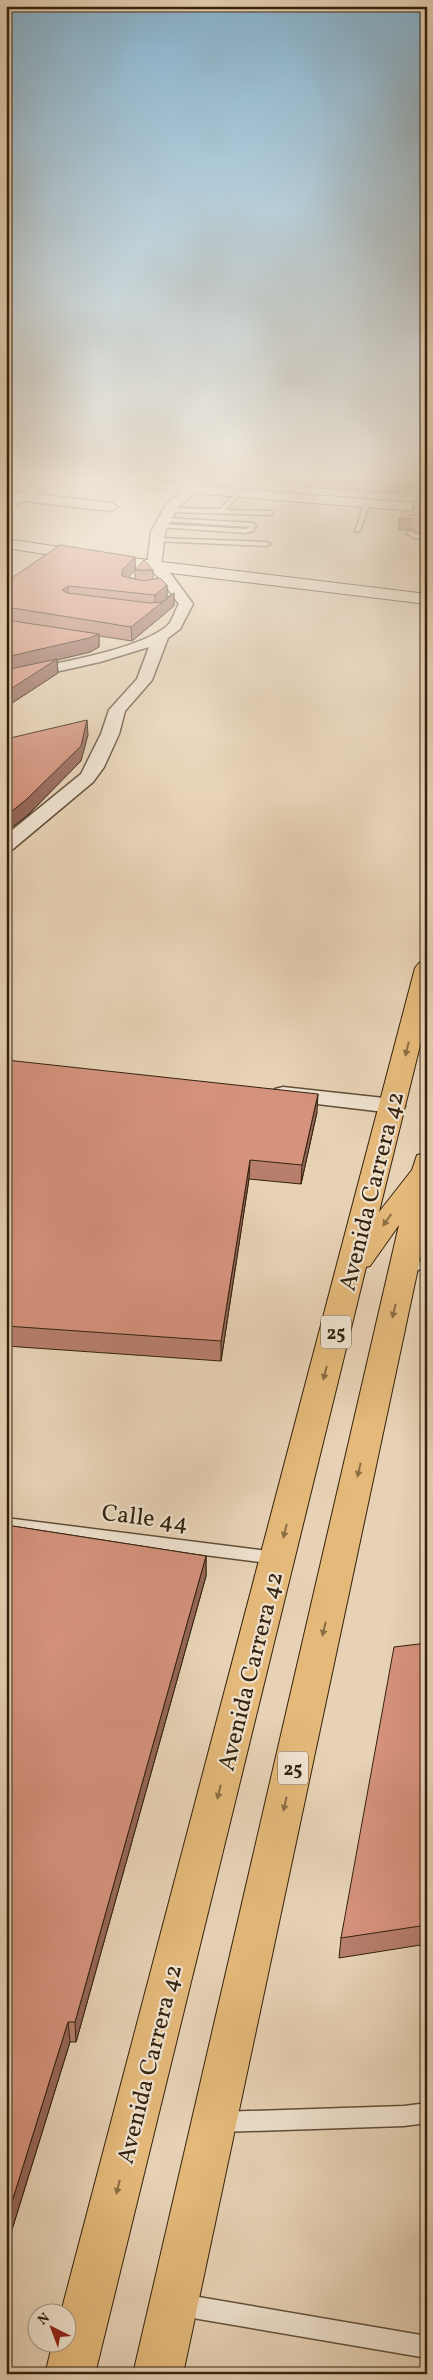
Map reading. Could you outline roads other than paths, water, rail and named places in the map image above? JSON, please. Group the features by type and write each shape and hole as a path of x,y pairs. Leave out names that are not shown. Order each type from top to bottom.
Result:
{"highway":[{"name":"Avenida Carrera 42","path":"70,2374 427,968"},
{"path":"351,1271 426,1164"},
{"name":"25","path":"158,2374 215,2122 416,1266 426,1164"}],"street":[{"path":"6,678 102,648 136,646 160,638 174,627 179,600 168,587"},
{"path":"319,587 427,599"},
{"path":"6,845 87,778 110,734 117,710 144,680 160,638"},
{"path":"261,1091 393,1106"}],"lane":[{"name":"Calle 44","path":"6,1524 278,1558"},
{"path":"215,2122 404,2116 427,2113"},
{"path":"174,2303 427,2347"}]}
